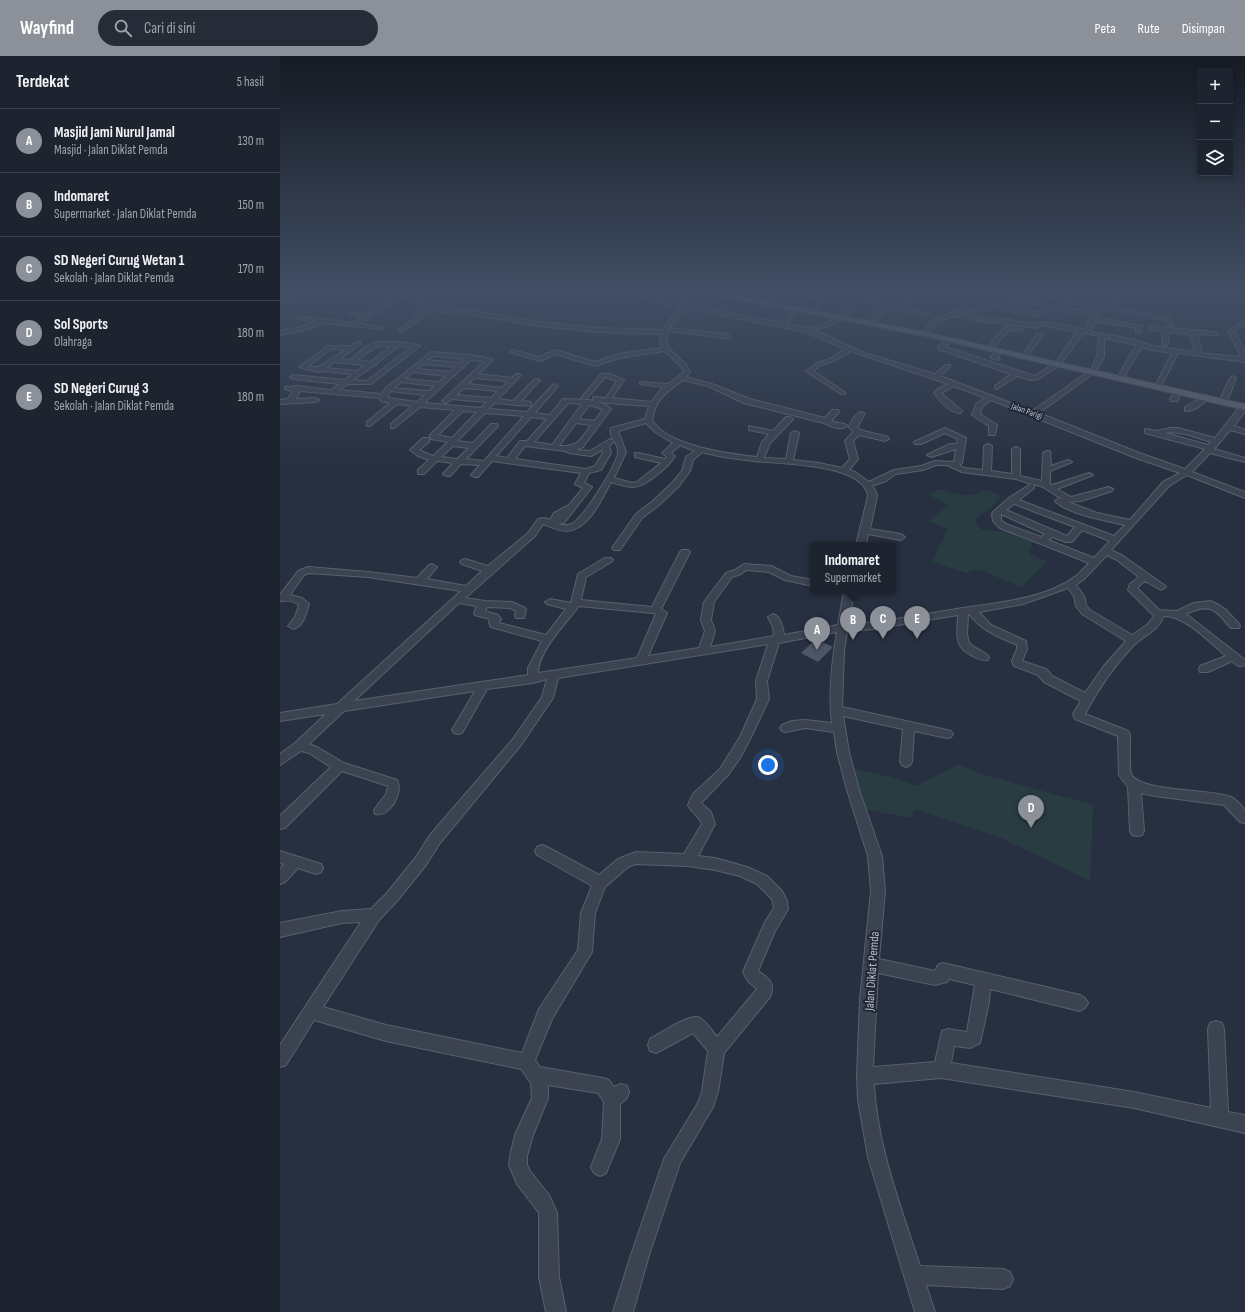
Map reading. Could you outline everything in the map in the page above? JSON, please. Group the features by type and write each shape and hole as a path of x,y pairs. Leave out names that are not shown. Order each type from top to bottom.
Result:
{"main road":[{"path":"1007,352 1244,407"}],"street":[{"path":"324,352 302,367 359,373"},
{"path":"306,378 346,352"},
{"path":"351,362 365,352"},
{"path":"334,391 388,352"},
{"path":"293,377 371,383 410,352"},
{"path":"513,352 540,359 552,353 558,352 595,364 618,356 647,352"},
{"path":"668,352 685,367 687,372 682,378 668,386 652,404 648,420 653,428 678,442 702,449 760,459 826,466 844,470 861,478 868,485 872,492 873,499 862,542"},
{"path":"843,393 810,371 819,364 832,360 846,352"},
{"name":"Jalan Parigi","path":"858,352 935,377 1139,456 1225,486 1245,495"},
{"path":"951,352 1016,374 1036,378 1059,364 1066,352"},
{"path":"957,363 978,352"},
{"path":"998,359 993,357 999,352"},
{"path":"1025,356 1028,352"},
{"path":"1033,414 1093,371 1098,364 1101,352"},
{"path":"1122,378 1123,373 1136,352"},
{"path":"1158,386 1176,352"},
{"path":"1181,352 1243,360"},
{"path":"528,404 493,400 448,399 490,360 433,353 386,393 384,399 395,402 483,410 528,416 553,417"},
{"path":"394,426 429,393 471,357"},
{"path":"333,360 394,365"},
{"path":"422,362 461,366"},
{"path":"935,377 948,366"},
{"path":"412,370 451,374"},
{"path":"494,378 502,372"},
{"path":"997,387 1016,374"},
{"path":"543,454 573,420 603,375 608,375 621,380 607,400"},
{"path":"474,376 516,378 483,410"},
{"path":"682,378 710,385 747,401 827,421 835,426 844,426"},
{"path":"1223,402 1233,378"},
{"path":"400,380 440,384"},
{"path":"516,403 537,380"},
{"path":"642,383 668,386"},
{"path":"952,384 937,393 942,399 958,411"},
{"path":"463,386 504,390"},
{"path":"554,396 555,386"},
{"path":"287,388 386,393 429,393"},
{"path":"291,401 298,388"},
{"path":"280,402 312,400 320,390"},
{"path":"1174,399 1178,393 1183,392"},
{"path":"426,440 414,450 423,455 434,458 460,461 488,461 508,461 567,448 579,447 607,408 586,400 554,396 528,416 506,442 488,461 475,475"},
{"path":"1188,409 1206,397"},
{"path":"989,398 979,406 976,415 993,425 992,432"},
{"path":"508,461 553,417 566,401 607,400 652,404"},
{"path":"370,424 395,402"},
{"path":"280,717 552,676 842,628 874,626 1020,602 1052,592 1081,577 1143,511 1166,484 1187,472 1217,441 1244,407"},
{"path":"461,408 434,435 434,437 475,446"},
{"path":"447,474 475,446 487,425 483,410"},
{"path":"1015,414 1022,410"},
{"path":"827,421 835,412"},
{"path":"861,414 854,423 853,427 856,432 885,439"},
{"path":"760,459 766,442 789,419"},
{"path":"573,420 596,423"},
{"path":"280,760 300,746 458,600 468,589 532,534 541,521 561,528 568,528 577,525 596,502 622,452 622,446 614,433 614,430 648,420"},
{"path":"421,472 452,441 487,425"},
{"path":"1229,427 1245,432"},
{"path":"752,428 774,433"},
{"path":"1158,434 1166,429 1175,429 1217,441"},
{"path":"918,442 945,430 962,438 958,463 954,465"},
{"path":"1148,431 1245,460"},
{"path":"844,470 854,459 854,450 850,446 849,441 856,432"},
{"path":"789,462 795,433"},
{"path":"506,442 526,444 543,454 586,470 598,468 606,455 607,442 591,454"},
{"path":"609,479 632,485 639,484 650,477 667,462 671,457 666,453 678,442"},
{"path":"931,455 953,446 961,447"},
{"path":"987,473 988,446"},
{"path":"567,448 569,452 606,455"},
{"path":"617,548 639,516 651,508 672,489 686,471 689,459 702,449"},
{"path":"1016,449 1016,476"},
{"path":"1047,453 1046,470 1048,486"},
{"path":"638,455 667,462"},
{"path":"1046,470 1068,462"},
{"path":"868,485 900,470 923,468 935,463 948,463 962,470 1016,476 1048,486 1069,500 1078,503 1109,489"},
{"path":"572,507 588,487 579,484 586,470"},
{"path":"1048,486 1089,476"},
{"path":"1007,480 1031,486 1048,493 1081,512 1131,523"},
{"path":"1031,486 1012,500 996,514 995,517 1004,526 1096,562"},
{"path":"1012,500 1115,540"},
{"path":"1000,511 1069,540 1080,527"},
{"path":"864,531 901,537"},
{"path":"1042,541 1051,533"},
{"path":"1105,551 1120,558 1145,577 1162,587"},
{"path":"655,610 685,552"},
{"path":"533,679 533,668 536,660 548,639 574,605 581,576 608,560"},
{"path":"465,562 489,570"},
{"path":"420,581 432,567"},
{"path":"703,651 710,631 706,620 707,609 714,594 729,575 738,572 744,567 761,567 774,570 788,578 810,582"},
{"path":"282,598 301,573 308,570 345,572 420,581 468,589"},
{"path":"1145,577 1133,586 1133,590 1158,613 1174,612 1189,620 1236,660 1204,669"},
{"path":"1070,584 1079,596 1081,606 1086,612 1132,640"},
{"name":"Jalan Diklat Pemda","path":"848,594 839,651 836,710 838,728 854,790 875,856 878,891 871,964 865,1076 869,1118 877,1157 925,1312"},
{"path":"282,598 299,600 304,604 300,618 293,626"},
{"path":"458,600 515,606 521,610 520,616"},
{"path":"550,602 655,610 662,614 641,661"},
{"path":"485,604 479,613 494,617 496,620 494,623 548,639"},
{"path":"1179,614 1201,604 1210,604 1220,609 1235,626"},
{"path":"968,610 962,634 963,643 969,650 984,656"},
{"path":"968,610 987,627 1022,643 1022,649 1017,661 1018,663 1042,672 1048,679 1087,698"},
{"path":"1158,613 1155,625 1132,640 1094,686 1079,714 1081,718 1120,732 1125,736 1125,774 1126,779 1134,786 1171,794 1218,798 1229,802 1245,818"},
{"path":"688,860 708,824 706,816 694,805 694,801 698,795 706,790 724,772 744,739 763,699 764,694 760,688 777,639 778,627 773,618"},
{"path":"280,1059 374,915 392,897 421,861 435,839 517,742 547,698 551,686 552,676"},
{"path":"458,730 483,686"},
{"path":"836,710 947,734"},
{"path":"786,728 791,725 800,724 838,728"},
{"path":"906,762 909,726"},
{"path":"300,746 317,752 340,766 393,783 395,786 394,790 380,810"},
{"path":"280,824 340,766"},
{"path":"1134,786 1137,831"},
{"path":"542,851 600,883"},
{"path":"280,857 316,868"},
{"path":"556,1312 549,1277 548,1213 545,1204 520,1172 517,1165 519,1149 540,1098 540,1086 531,1068 544,1015 586,952 588,913 600,883 623,862 636,858 688,860 715,864 742,871 762,880 777,895 780,901 781,909 770,927 750,972 752,976 766,985 765,992 718,1049 715,1057 710,1092 705,1107 673,1159 640,1255 623,1312"},
{"path":"280,878 295,862"},
{"path":"280,930 342,917 374,915"},
{"path":"871,964 935,978 942,977 943,970 1080,1003"},
{"path":"941,1070 946,1040 948,1037 970,1040 974,1038 981,1002 983,980"},
{"path":"312,1012 386,1033 463,1050 602,1086 617,1096 611,1139 600,1167"},
{"path":"656,1045 691,1025 696,1024 718,1049"},
{"path":"1216,1029 1220,1118"},
{"path":"865,1076 941,1070 1134,1100 1245,1124"},
{"path":"914,1275 1003,1279"}],"green space":[{"path":"939,489 963,495 980,493 987,490 1001,496 990,509 981,514 975,520 977,525 984,530 1008,531 1033,541 1029,554 1047,561 1022,587 983,571 974,570 967,573 932,562 948,529 929,521 949,505 929,495"},
{"path":"958,765 982,774 1093,805 1090,881 1001,838 914,809 912,818 863,809 852,769 891,777 916,786"}],"building":[{"path":"816,639 833,647 818,662 801,653"}],"place":[{"name":"SD Negeri Curug Wetan 1","path":"883,639"},
{"name":"SD Negeri Curug 3","path":"917,639"},
{"name":"Indomaret","path":"853,640"},
{"name":"Masjid Jami Nurul Jamal","path":"817,650"},
{"name":"Sol Sports","path":"1031,828"}]}
